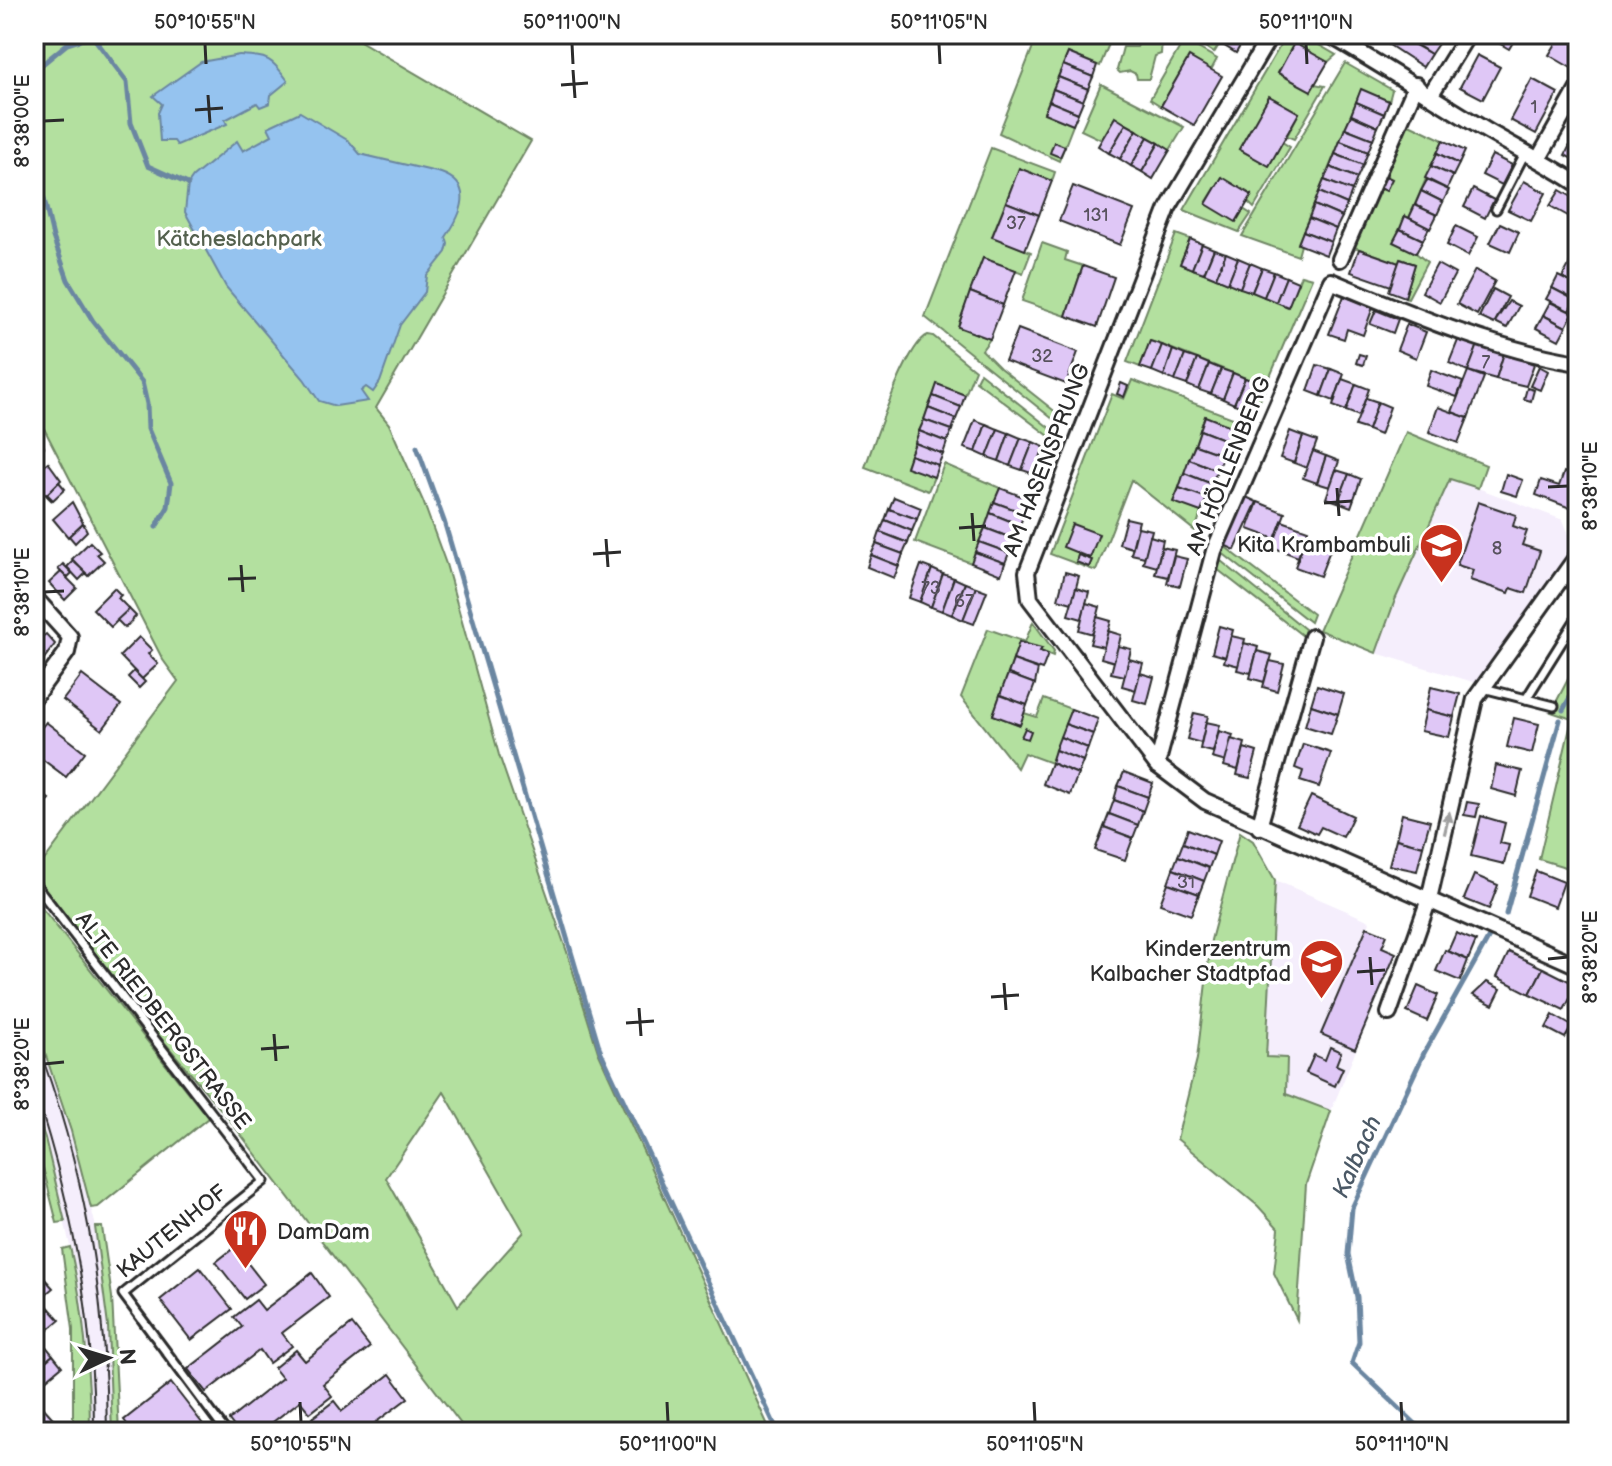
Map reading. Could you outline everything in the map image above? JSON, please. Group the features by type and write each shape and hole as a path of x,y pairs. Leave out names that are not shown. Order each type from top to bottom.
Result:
{"street":[{"name":"AM HASENSPRUNG","path":"1271,34 1168,208 1027,572 1030,599 1157,765 1205,801 1578,966"},
{"path":"1328,34 1578,184"},
{"path":"1431,94 1468,34"},
{"path":"1340,259 1416,85"},
{"path":"1532,154 1578,89"},
{"name":"AM HÖLLENBERG","path":"1157,765 1214,551 1331,281 1441,326 1502,345 1578,363"},
{"path":"1389,1013 1429,899 1475,699 1578,555"},
{"path":"34,597 70,637 67,652 34,697"},
{"path":"1259,827 1312,637"}],"lane":[{"path":"1496,209 1532,154"},
{"path":"1526,699 1578,616"},
{"path":"1483,688 1554,706"},
{"name":"ALTE RIEDBERGSTRASSE","path":"34,883 264,1181"},
{"name":"KAUTENHOF","path":"226,1432 123,1294 264,1181"}],"shaded area":[{"name":"Kita Krambambuli","path":"1451,478 1563,520 1574,547 1480,684 1376,653 1395,600","holes":["1540,552 1526,592 1511,588 1509,593 1470,580 1473,570 1458,565"]},
{"name":"Kinderzentrum Kalbacher Stadtpfad","path":"1275,880 1370,921 1368,927 1387,935 1383,947 1396,953 1331,1111 1286,1094 1266,1057"},
{"path":"34,1020 71,1131 95,1223 108,1326 112,1432 90,1432 90,1403 76,1272 45,1138 34,1106"}],"green space":[{"name":"Kätcheslachpark","path":"34,34 348,34 531,141 376,408 389,424 423,501 446,564 499,755 598,1052 771,1432 467,1432 229,1119 155,1031 34,874 178,681 163,660 34,409","holes":["444,1092 524,1232 458,1306 386,1178"]},
{"path":"1038,34 1113,34 1100,66 1068,53 1044,113 1073,125 1059,161 999,133"},
{"path":"1136,34 1150,34 1152,43 1162,38 1161,54 1155,56 1149,79 1137,79 1136,74 1130,71 1120,73 1117,70 1123,47 1137,47"},
{"path":"1186,34 1205,34 1220,43 1214,53"},
{"path":"1287,34 1300,34 1336,55 1328,62 1294,43 1311,91 1315,84 1325,86 1294,139 1287,136 1299,113 1269,96 1239,149 1269,166 1282,142 1290,147 1254,208 1222,177 1206,203 1243,209 1251,214 1239,232 1184,210"},
{"path":"1184,40 1217,59 1211,70 1189,57 1161,106 1150,99"},
{"path":"1345,63 1392,90 1389,101 1361,90 1298,243 1301,245 1298,256 1242,236"},
{"path":"1101,84 1184,127 1170,150 1115,118 1102,140 1081,130"},
{"path":"1407,123 1443,140 1409,218 1405,217 1394,241 1427,262 1408,298 1405,297 1415,264 1401,259 1399,263 1354,247"},
{"path":"991,148 1055,172 1052,181 1019,169 992,236 1031,252 1023,273 983,258 958,326 990,339 982,350 1062,417 1059,424 925,317"},
{"path":"1176,234 1190,239 1180,264 1288,306 1301,275 1312,278 1255,412 1246,408 1256,382 1162,345 1150,341 1140,367 1127,362"},
{"path":"1042,243 1067,252 1065,260 1083,266 1066,316 1022,301"},
{"path":"928,335 975,370 965,395 937,385 906,466 934,477 928,491 865,467 901,374 919,342"},
{"path":"980,373 1056,433 1053,439 976,381"},
{"path":"1132,380 1241,421 1238,428 1205,417 1174,501 1201,512 1195,531 1131,480 1096,571 1050,554 1112,394 1124,399"},
{"path":"1406,432 1486,465 1478,488 1450,479 1395,600 1376,653 1319,630"},
{"path":"944,464 1000,488 971,563 915,542"},
{"path":"1224,546 1313,614 1310,622 1221,552"},
{"path":"1221,561 1305,629 1303,636 1217,569"},
{"path":"1033,622 1054,651 1053,656 1040,651 1041,648 1019,643 993,715 1020,725 1024,713 1037,717 1044,699 1071,709 1051,763 1024,753 1017,768 961,697 988,629 1025,642"},
{"path":"1578,660 1578,871 1539,859 1572,719 1551,712"},
{"path":"1240,832 1253,841 1275,880 1266,1057 1287,1058 1286,1094 1331,1111 1306,1184 1297,1320 1274,1273 1279,1229 1258,1206 1177,1139 1197,1059 1211,940"},
{"path":"34,898 208,1118 98,1207 91,1208 71,1131 34,1020"},
{"path":"34,1106 65,1222 57,1223 34,1132"},
{"path":"95,1227 102,1227 112,1297 119,1432 112,1432 108,1326"},
{"path":"70,1247 85,1339 90,1432 73,1432 73,1329 62,1249"}],"water":[{"path":"239,55 268,60 288,81 271,95 270,103 260,107 257,103 225,120 227,124 177,145 174,141 160,141 158,113 162,104 153,96 201,62"},
{"path":"300,112 349,141 360,154 441,173 452,178 462,193 460,210 446,237 446,252 427,276 425,292 400,325 380,382 373,392 366,387 361,391 368,401 336,406 319,401 226,287 185,212 188,184 193,177 237,141 243,151 272,135 268,127"}],"building":[{"path":"1205,34 1247,34 1236,53"},
{"path":"1383,34 1395,34 1431,54 1423,67 1380,39"},
{"path":"1413,34 1436,34 1434,38 1440,41 1431,54 1409,40"},
{"path":"1488,34 1518,34 1509,49"},
{"path":"1562,34 1578,38 1578,61 1573,69 1549,55"},
{"path":"1294,43 1328,62 1311,91 1278,73"},
{"path":"1068,53 1097,65 1093,77 1063,65"},
{"path":"1477,55 1500,67 1483,99 1460,87"},
{"path":"1189,57 1222,76 1194,125 1161,106"},
{"path":"1063,65 1093,77 1088,89 1058,77"},
{"path":"1058,77 1088,89 1083,101 1053,89"},
{"path":"1532,79 1558,93 1536,134 1510,120"},
{"path":"1053,89 1083,101 1078,113 1049,101"},
{"path":"1361,89 1389,101 1384,114 1356,102"},
{"path":"1269,96 1299,113 1269,166 1239,149"},
{"path":"1049,101 1078,113 1073,125 1044,113"},
{"path":"1356,102 1384,114 1378,127 1351,115"},
{"path":"1351,115 1378,127 1373,139 1345,128"},
{"path":"1115,117 1126,124 1109,153 1098,146"},
{"path":"1126,124 1137,130 1120,159 1109,153"},
{"path":"1345,128 1373,139 1368,152 1340,141"},
{"path":"1578,129 1578,162 1565,155"},
{"path":"1137,130 1148,137 1131,166 1120,159"},
{"path":"1148,137 1159,143 1142,172 1131,166"},
{"path":"1443,140 1465,151 1459,164 1437,153"},
{"path":"1340,141 1368,152 1363,165 1335,154"},
{"path":"1054,142 1065,146 1060,157 1050,153"},
{"path":"1159,143 1170,150 1153,179 1142,172"},
{"path":"1437,153 1459,164 1453,176 1431,166"},
{"path":"1335,154 1363,165 1357,178 1330,167"},
{"path":"1492,155 1512,165 1502,185 1482,175"},
{"path":"1431,166 1453,176 1447,189 1425,178"},
{"path":"1330,167 1357,178 1352,191 1324,180"},
{"path":"1019,168 1052,181 1039,215 1006,202"},
{"path":"1386,176 1392,179 1386,191 1380,188"},
{"path":"1222,177 1252,195 1236,222 1206,204"},
{"path":"1324,180 1352,191 1347,204 1319,192"},
{"path":"1427,180 1449,190 1443,202 1421,191"},
{"path":"1524,181 1546,193 1531,221 1508,210"},
{"path":"1073,186 1134,210 1120,245 1059,221"},
{"path":"1473,189 1494,200 1485,218 1464,207"},
{"path":"1560,190 1577,200 1568,216 1550,206"},
{"path":"1421,191 1443,202 1437,215 1415,205"},
{"path":"1319,192 1347,204 1342,217 1314,205"},
{"path":"1006,202 1039,215 1025,250 992,237"},
{"path":"1314,205 1342,217 1336,229 1309,218"},
{"path":"1415,205 1437,215 1430,229 1409,218"},
{"path":"1405,216 1429,228 1423,240 1400,229"},
{"path":"1309,218 1336,229 1331,242 1303,231"},
{"path":"1500,223 1519,232 1510,252 1490,243"},
{"path":"1456,226 1478,237 1468,256 1447,245"},
{"path":"1400,229 1423,240 1416,253 1393,242"},
{"path":"1303,231 1331,242 1326,255 1298,244"},
{"path":"1190,239 1202,244 1192,269 1180,264"},
{"path":"1202,244 1214,249 1204,273 1192,269"},
{"path":"1214,249 1226,253 1216,278 1204,273"},
{"path":"1359,249 1399,263 1391,286 1351,272"},
{"path":"1226,253 1238,258 1228,283 1216,278"},
{"path":"1578,253 1578,270 1569,265"},
{"path":"983,258 1016,270 1003,305 970,292"},
{"path":"1238,258 1250,263 1240,288 1228,283"},
{"path":"1400,259 1415,264 1405,297 1389,291"},
{"path":"1250,263 1262,268 1252,292 1240,288"},
{"path":"1437,264 1455,274 1440,302 1422,292"},
{"path":"1569,265 1578,270 1578,286 1562,278"},
{"path":"1083,266 1114,277 1097,327 1066,316"},
{"path":"1262,268 1274,272 1264,297 1252,292"},
{"path":"1475,270 1495,281 1477,315 1457,304"},
{"path":"1274,272 1286,277 1276,302 1264,297"},
{"path":"1558,276 1578,286 1575,300 1552,288"},
{"path":"1286,277 1298,282 1288,307 1276,302"},
{"path":"1552,288 1575,300 1569,311 1546,299"},
{"path":"1493,289 1508,297 1494,324 1479,317"},
{"path":"970,292 1003,305 990,339 958,327"},
{"path":"1344,296 1373,307 1363,335 1347,329 1344,339 1329,334"},
{"path":"1509,301 1519,306 1507,328 1495,322"},
{"path":"1550,302 1573,313 1566,327 1543,315"},
{"path":"1376,310 1398,319 1393,333 1370,324"},
{"path":"1543,315 1566,327 1559,340 1536,328"},
{"path":"1407,324 1426,332 1416,358 1397,350"},
{"path":"1018,329 1078,352 1066,384 1005,361"},
{"path":"1459,338 1478,345 1468,371 1449,363"},
{"path":"1150,341 1162,345 1152,371 1140,367"},
{"path":"1162,345 1173,350 1164,376 1152,371"},
{"path":"1478,345 1504,353 1496,379 1468,371"},
{"path":"1173,350 1185,355 1175,381 1164,376"},
{"path":"1504,353 1534,364 1526,386 1496,379"},
{"path":"1359,354 1366,356 1363,365 1356,363"},
{"path":"1185,355 1197,359 1187,385 1175,381"},
{"path":"1197,359 1209,364 1199,390 1187,385"},
{"path":"1209,364 1221,369 1211,394 1199,390"},
{"path":"1317,365 1331,369 1321,396 1308,391"},
{"path":"1539,366 1548,371 1540,390 1530,386"},
{"path":"1221,369 1233,373 1223,399 1211,394"},
{"path":"1331,369 1344,374 1334,401 1321,396"},
{"path":"1431,370 1463,382 1457,397 1426,386"},
{"path":"1468,371 1484,377 1468,418 1452,412"},
{"path":"1233,373 1245,378 1234,404 1223,399"},
{"path":"1245,378 1256,382 1246,408 1234,404"},
{"path":"1342,379 1356,384 1346,411 1333,406"},
{"path":"1121,383 1128,386 1124,397 1117,394"},
{"path":"937,384 965,395 961,407 933,396"},
{"path":"1356,384 1369,389 1359,416 1346,411"},
{"path":"1527,388 1534,390 1531,401 1524,399"},
{"path":"933,396 961,407 956,419 928,408"},
{"path":"1366,398 1378,402 1368,430 1355,426"},
{"path":"1378,402 1390,407 1380,435 1368,430"},
{"path":"1438,407 1468,418 1458,443 1429,432"},
{"path":"928,408 956,419 952,430 924,420"},
{"path":"1205,416 1233,427 1228,441 1200,430"},
{"path":"924,420 952,430 947,442 919,431"},
{"path":"975,420 986,424 976,452 964,448"},
{"path":"986,424 998,429 987,457 976,452"},
{"path":"998,429 1009,433 999,461 987,457"},
{"path":"1200,430 1228,441 1223,455 1195,445"},
{"path":"919,431 947,442 943,454 915,443"},
{"path":"1290,431 1303,436 1294,463 1280,458"},
{"path":"1009,433 1021,438 1010,466 999,461"},
{"path":"1303,436 1317,441 1307,468 1294,463"},
{"path":"39,438 44,447 34,456 34,444"},
{"path":"1021,438 1033,442 1022,470 1010,466"},
{"path":"1033,442 1044,447 1034,474 1022,470"},
{"path":"915,443 943,454 938,465 910,455"},
{"path":"1195,445 1223,455 1217,470 1189,459"},
{"path":"1313,451 1326,456 1317,483 1303,478"},
{"path":"910,455 938,465 934,477 906,467"},
{"path":"1326,456 1339,461 1330,487 1317,483"},
{"path":"1189,459 1217,470 1212,484 1184,473"},
{"path":"48,462 61,480 47,494 52,501 34,483 34,473"},
{"path":"1336,470 1349,474 1338,502 1326,498"},
{"path":"1564,472 1578,478 1578,511 1536,495 1541,480 1559,486"},
{"path":"1184,473 1212,484 1207,498 1179,488"},
{"path":"1349,474 1361,479 1351,507 1338,502"},
{"path":"1506,474 1523,480 1517,496 1501,491"},
{"path":"59,482 65,489 53,500 47,494"},
{"path":"1000,488 1029,499 1024,513 994,502"},
{"path":"1179,488 1207,498 1201,512 1173,502"},
{"path":"894,497 921,508 917,519 889,509"},
{"path":"1246,497 1257,502 1235,550 1224,545"},
{"path":"72,502 83,523 68,537 53,519"},
{"path":"994,502 1024,513 1020,525 990,513"},
{"path":"1258,502 1285,513 1275,539 1248,529"},
{"path":"1478,502 1516,515 1513,526 1527,531 1522,545 1540,551 1526,593 1511,588 1509,593 1470,580 1473,570 1457,565"},
{"path":"889,509 917,519 912,531 885,520"},
{"path":"990,513 1020,525 1014,539 985,528"},
{"path":"1126,518 1139,521 1132,548 1119,544"},
{"path":"885,520 912,531 908,543 880,532"},
{"path":"1282,521 1308,530 1298,557 1272,547"},
{"path":"83,523 87,531 75,543 69,536"},
{"path":"1072,524 1099,534 1090,558 1063,547"},
{"path":"1138,527 1152,530 1145,557 1131,554"},
{"path":"985,528 1014,539 1009,553 979,542"},
{"path":"880,532 908,543 903,554 876,544"},
{"path":"1150,536 1163,540 1157,567 1143,563"},
{"path":"1305,540 1330,550 1320,576 1295,567"},
{"path":"90,542 104,561 88,576 72,559"},
{"path":"979,542 1009,553 1005,563 975,552"},
{"path":"876,544 903,554 899,566 871,555"},
{"path":"1162,547 1175,550 1168,577 1155,574"},
{"path":"975,552 1005,563 1001,575 971,563"},
{"path":"871,555 899,566 894,578 867,567"},
{"path":"1078,555 1092,560 1089,567 1076,562"},
{"path":"1174,556 1187,559 1180,586 1167,583"},
{"path":"73,561 86,573 79,580 67,567"},
{"path":"63,564 72,573 67,578 58,569"},
{"path":"921,565 932,569 920,602 909,598"},
{"path":"932,569 943,574 931,607 920,602"},
{"path":"61,572 77,588 65,600 49,583"},
{"path":"1065,572 1079,576 1072,603 1058,599"},
{"path":"943,574 954,578 942,611 931,607"},
{"path":"954,578 965,583 952,615 942,611"},
{"path":"965,583 976,587 963,620 952,615"},
{"path":"976,587 987,591 974,624 963,620"},
{"path":"114,588 121,595 118,598 129,609 111,627 93,609"},
{"path":"1076,588 1089,592 1082,619 1068,615"},
{"path":"1086,603 1100,607 1093,634 1079,630"},
{"path":"129,609 136,616 125,628 117,620"},
{"path":"1097,617 1111,621 1104,647 1090,644"},
{"path":"34,622 40,628 37,631 42,637 46,634 55,644 34,672"},
{"path":"1219,626 1233,630 1226,657 1212,653"},
{"path":"1108,631 1121,635 1115,662 1101,658"},
{"path":"1231,636 1245,639 1239,666 1224,662"},
{"path":"139,637 152,650 148,654 158,664 142,679 120,656"},
{"path":"1019,642 1042,648 1040,651 1048,654 1042,670 1013,660"},
{"path":"1244,643 1258,647 1251,673 1237,670"},
{"path":"1118,646 1131,649 1125,676 1111,673"},
{"path":"1257,651 1272,655 1264,682 1250,678"},
{"path":"1129,659 1143,663 1136,690 1122,686"},
{"path":"1013,660 1038,669 1035,684 1008,674"},
{"path":"1270,661 1284,664 1277,691 1263,687"},
{"path":"134,671 145,682 139,688 128,677"},
{"path":"1140,673 1154,677 1147,704 1133,700"},
{"path":"1008,674 1035,684 1027,705 1000,695"},
{"path":"82,675 121,705 102,730 63,700"},
{"path":"1317,685 1344,694 1338,714 1311,705"},
{"path":"1431,687 1460,694 1454,717 1426,710"},
{"path":"1000,695 1027,705 1020,725 993,715"},
{"path":"1311,705 1338,714 1331,734 1305,726"},
{"path":"1071,709 1098,719 1093,734 1065,724"},
{"path":"1426,710 1454,717 1449,737 1421,731"},
{"path":"1194,713 1208,716 1201,743 1187,739"},
{"path":"1514,718 1539,724 1532,753 1507,747"},
{"path":"46,722 85,752 66,777 34,753 34,737"},
{"path":"1206,722 1220,725 1213,752 1200,749"},
{"path":"1065,724 1093,734 1088,748 1060,737"},
{"path":"1025,728 1031,731 1028,739 1021,737"},
{"path":"1219,731 1233,735 1226,762 1212,758"},
{"path":"1060,737 1088,748 1083,761 1055,750"},
{"path":"1231,739 1245,743 1238,770 1224,766"},
{"path":"1303,744 1331,753 1319,787 1300,781 1303,771 1295,768"},
{"path":"1244,748 1257,752 1250,778 1237,775"},
{"path":"1055,750 1083,761 1078,774 1051,763"},
{"path":"1051,763 1078,774 1070,795 1043,784"},
{"path":"1496,765 1522,771 1516,796 1491,789"},
{"path":"1124,772 1153,783 1148,797 1118,786"},
{"path":"1118,786 1148,797 1143,811 1114,800"},
{"path":"34,788 49,799 34,819"},
{"path":"1311,796 1353,816 1343,837 1321,827 1317,834 1297,825"},
{"path":"1114,800 1143,811 1138,825 1109,814"},
{"path":"1467,802 1479,804 1476,817 1464,815"},
{"path":"1109,814 1138,825 1133,838 1104,827"},
{"path":"1402,814 1430,821 1423,846 1396,839"},
{"path":"1481,816 1505,823 1500,843 1509,845 1504,864 1471,856"},
{"path":"1104,827 1133,838 1125,860 1095,850"},
{"path":"1188,829 1219,841 1214,855 1183,843"},
{"path":"1396,839 1423,846 1417,871 1389,865"},
{"path":"1183,843 1214,855 1209,868 1178,856"},
{"path":"1178,856 1209,868 1204,881 1173,869"},
{"path":"1173,869 1204,881 1199,894 1168,883"},
{"path":"1536,871 1564,882 1555,907 1527,896"},
{"path":"1474,875 1498,885 1489,909 1464,899"},
{"path":"1168,883 1199,894 1191,915 1160,904"},
{"path":"1367,927 1387,935 1382,947 1396,953 1355,1049 1321,1034"},
{"path":"1456,933 1476,941 1468,960 1448,951"},
{"path":"1445,950 1468,960 1460,981 1436,971"},
{"path":"1509,952 1543,968 1530,994 1497,977"},
{"path":"1543,968 1577,985 1564,1010 1530,994"},
{"path":"1487,982 1501,989 1493,1005 1473,995"},
{"path":"1418,986 1438,995 1427,1021 1407,1012"},
{"path":"1553,1015 1572,1026 1565,1038 1546,1028"},
{"path":"1330,1047 1341,1052 1336,1065 1343,1068 1335,1086 1306,1073 1314,1055 1325,1060"},
{"path":"34,1209 45,1222 34,1231"},
{"path":"235,1247 264,1284 245,1299 216,1262"},
{"path":"128,1260 132,1266 122,1273 118,1266"},
{"path":"34,1266 43,1277 34,1285"},
{"path":"200,1268 232,1309 191,1340 160,1300"},
{"path":"312,1273 329,1297 282,1333 292,1346 269,1363 260,1350 206,1392 188,1369 242,1327 234,1317 256,1300 264,1310"},
{"path":"43,1277 53,1288 34,1304 34,1285"},
{"path":"41,1298 50,1309 34,1323 34,1304"},
{"path":"50,1309 60,1320 41,1336 34,1323"},
{"path":"352,1324 370,1347 323,1384 332,1396 310,1413 300,1401 260,1432 238,1432 229,1420 282,1378 274,1368 296,1350 305,1361"},
{"path":"44,1344 53,1355 34,1371 34,1352"},
{"path":"53,1355 62,1366 43,1382 34,1371"},
{"path":"390,1374 408,1398 363,1432 315,1432 320,1428 312,1418 334,1401 342,1411"},
{"path":"171,1383 209,1432 133,1432 124,1420"},
{"path":"42,1406 59,1425 51,1432 45,1432 34,1419 34,1413"},
{"path":"34,1419 45,1432 34,1432"}],"waterway":[{"path":"91,34 127,82 131,123 148,166 188,184"},
{"path":"34,71 67,44 93,36"},
{"path":"34,157 53,237 68,280 93,321 142,382 148,429 171,483 168,507 156,527"},
{"path":"417,447 444,521 600,1050 778,1432"},
{"name":"Kalbach","path":"1563,710 1578,683"},
{"name":"Kalbach","path":"1506,914 1560,720"},
{"name":"Kalbach","path":"1424,1432 1352,1363 1359,1342 1357,1297 1348,1254 1352,1208 1424,1053 1490,935"}],"tram line":[{"path":"34,1035 66,1132 89,1230 102,1329 107,1432"},
{"path":"34,1088 59,1172 78,1257 90,1344 94,1432"}],"place":[{"name":"Kita Krambambuli","path":"1442,584"},
{"name":"Kinderzentrum Kalbacher Stadtpfad","path":"1322,1001"},
{"name":"DamDam","path":"246,1271"}]}
